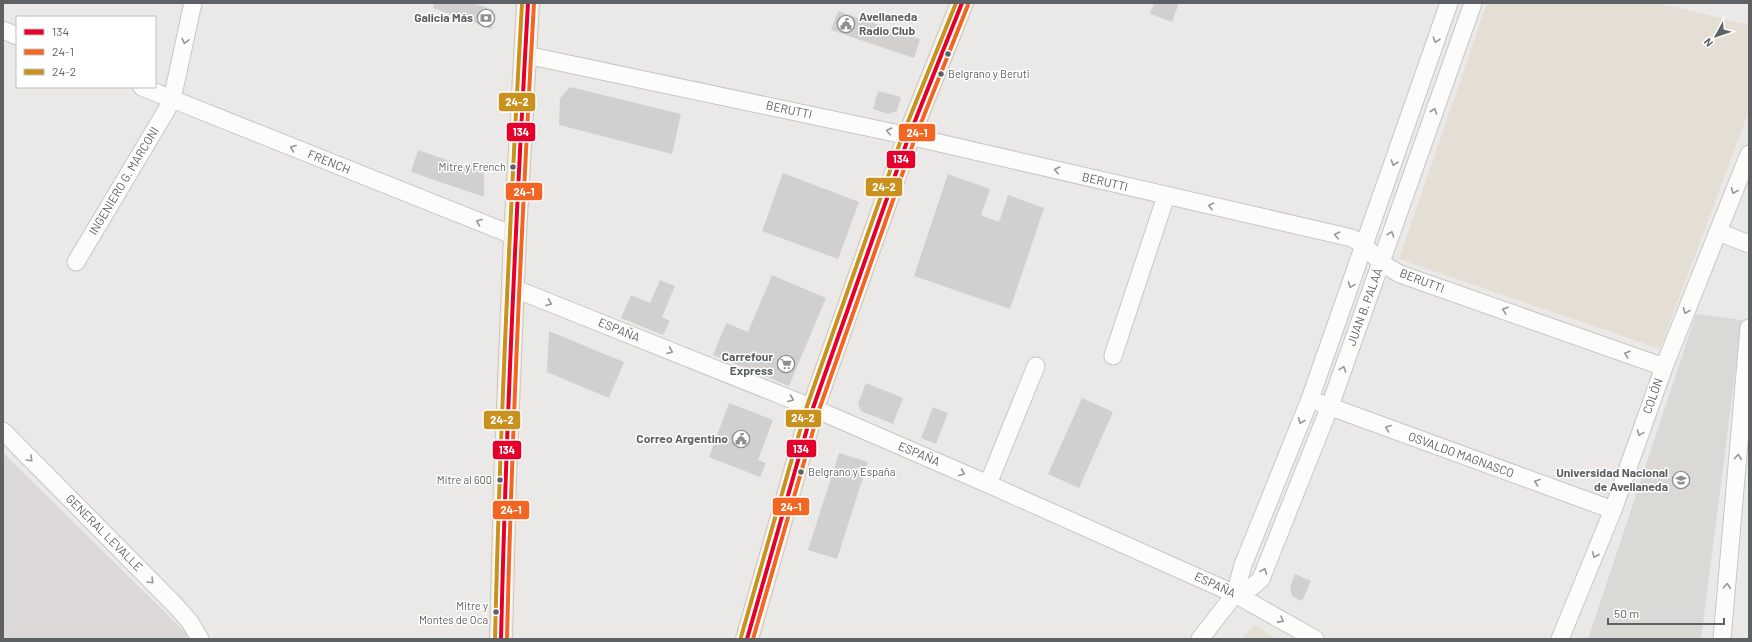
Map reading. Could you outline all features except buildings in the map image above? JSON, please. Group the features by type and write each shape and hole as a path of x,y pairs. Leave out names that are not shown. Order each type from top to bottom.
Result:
{"main road":[{"path":"501,639 502,574 515,236 528,3"},
{"path":"747,639 813,408 910,136 962,3"}],"street":[{"name":"INGENIERO G. MARCONI","path":"76,262 172,99 194,3"},
{"name":"JUAN B. PALAÁ","path":"1200,639 1235,594 1243,565 1310,399 1365,246 1449,3"},
{"name":"JUAN B. PALAÁ","path":"1235,594 1252,587 1261,579 1330,406 1473,3"},
{"path":"3,30 16,36"},
{"name":"BERUTTI","path":"526,55 910,136 1352,238 1365,246 1381,263 1400,274 1664,367"},
{"name":"FRENCH","path":"144,88 515,236"},
{"name":"COLÓN","path":"1560,639 1613,510 1664,367 1749,154"},
{"path":"1113,356 1166,196"},
{"path":"1718,232 1749,244"},
{"name":"ESPAÑA","path":"513,288 813,408 988,484 1235,594 1315,639"},
{"path":"1722,639 1749,328"},
{"path":"988,484 1036,366"},
{"name":"OSVALDO MAGNASCO","path":"1310,399 1613,510"},
{"name":"GENERAL LEVALLE","path":"3,431 176,606 190,622 200,639"}],"shaded area":[{"path":"1487,3 1658,3 1749,25 1749,111 1660,349 1399,259"},
{"name":"Universidad Nacional de Avellaneda","path":"1696,314 1742,320 1701,639 1588,639"},
{"path":"3,453 186,633 188,639 3,639"},
{"path":"1254,625 1277,639 1242,639"}],"transit line":[{"name":"24-2","path":"495,639 506,321 522,3"},
{"name":"134","path":"501,639 512,321 528,3"},
{"name":"24-1","path":"507,639 518,321 534,3"},
{"name":"24-2","path":"741,637 807,406 903,134 956,3"},
{"name":"134","path":"747,639 813,408 909,136 962,3"},
{"name":"24-1","path":"753,639 819,410 915,138 968,5"}],"place":[{"name":"Galicia Más","path":"486,18"},
{"name":"Avellaneda Radio Club","path":"846,24"},
{"name":"Belgrano y Beruti","path":"941,74"},
{"name":"Mitre y French","path":"513,167"},
{"name":"Carrefour Express","path":"786,364"},
{"name":"Correo Argentino","path":"741,439"},
{"name":"Belgrano y España","path":"801,472"},
{"name":"Mitre al 600","path":"500,480"},
{"name":"Universidad Nacional de Avellaneda","path":"1681,480"},
{"name":"Mitre y Montes de Oca","path":"496,612"}]}
